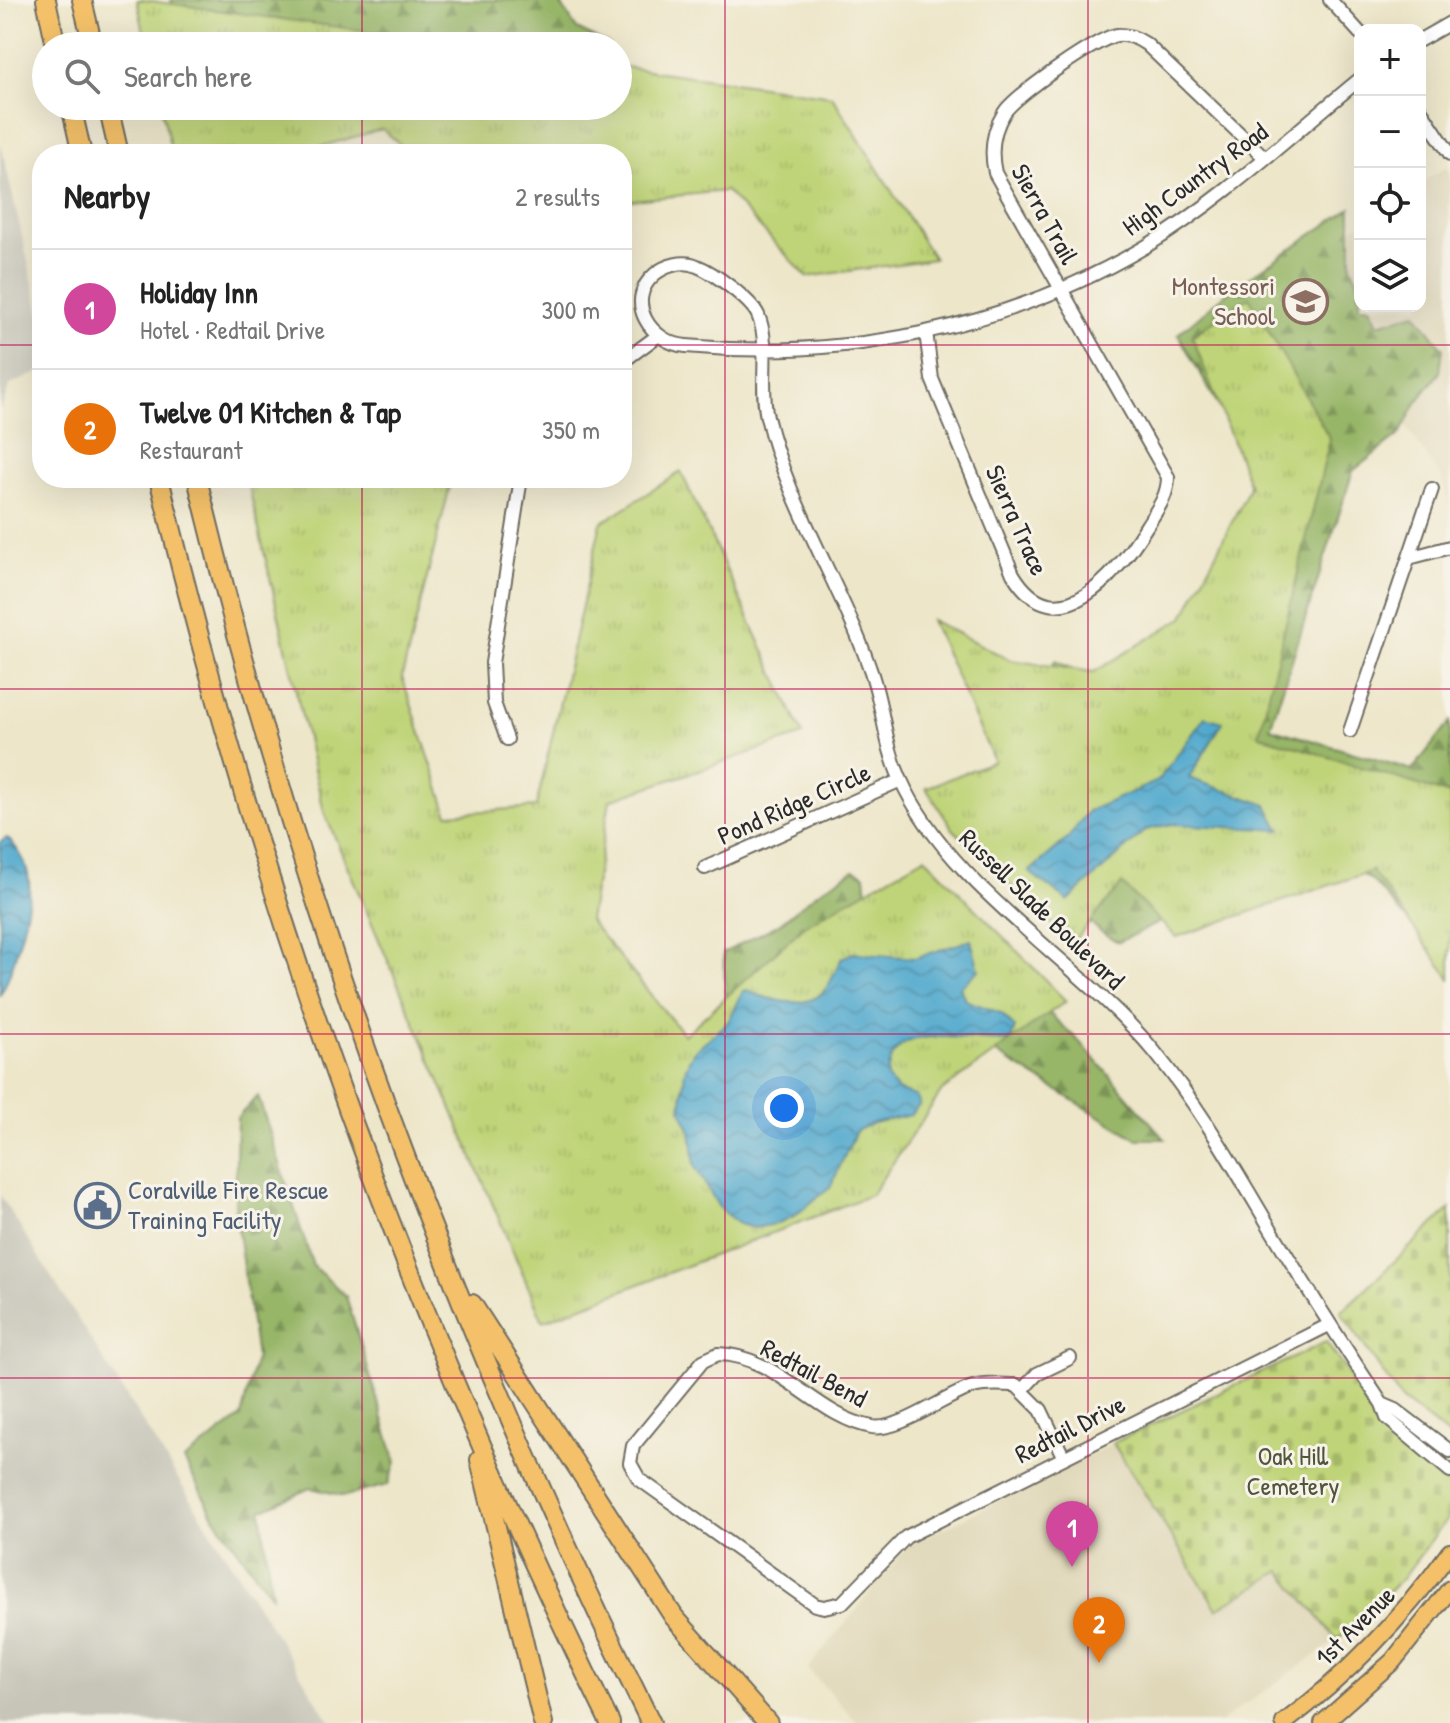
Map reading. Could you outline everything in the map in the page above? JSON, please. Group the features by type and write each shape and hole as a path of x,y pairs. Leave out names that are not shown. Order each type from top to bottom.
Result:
{"highway":[{"path":"46,0 53,32"},
{"path":"82,0 90,32"},
{"path":"74,120 80,144"},
{"path":"111,120 117,144"},
{"path":"162,488 231,746 274,885 345,1094 471,1418 610,1723"},
{"path":"200,488 266,735 309,874 448,1268 518,1434 651,1723"},
{"path":"448,1268 545,1413 674,1617 768,1723"},
{"path":"471,1418 543,1723"}],"main road":[{"name":"1st Avenue","path":"1284,1723 1362,1660 1416,1599 1450,1552"},
{"name":"1st Avenue","path":"1323,1723 1393,1661 1450,1589"}],"street":[{"path":"1330,0 1354,26"},
{"path":"1426,37 1450,23"},
{"name":"Sierra Trail","path":"1061,289 995,173 992,142 1004,111 1019,95 1116,35 1135,37 1264,157"},
{"name":"High Country Road","path":"656,337 677,346 764,351 867,343 963,324 1061,289 1146,246 1193,215 1354,84"},
{"path":"1426,118 1450,154"},
{"name":"Russell Slade Boulevard","path":"656,337 644,318 643,292 653,275 676,263 694,264 750,302 760,319 765,412 780,457 872,672 883,726 901,780 950,853 1106,1000 1193,1099 1329,1325 1382,1404 1387,1418 1450,1471"},
{"name":"Sierra Trace","path":"926,332 932,379 1013,574 1025,593 1040,603 1056,605 1073,601 1111,578 1166,494 1168,477 1061,289"},
{"path":"632,355 656,337"},
{"path":"507,739 494,703 492,663 519,488"},
{"path":"1350,731 1432,489"},
{"path":"1409,558 1450,547"},
{"name":"Pond Ridge Circle","path":"705,868 901,780"},
{"name":"Redtail Drive","path":"848,1597 906,1537 1329,1325"},
{"name":"Redtail Bend","path":"848,1597 834,1606 815,1605 633,1472 630,1463 633,1446 703,1361 718,1354 751,1362 776,1373 835,1411 879,1428 973,1387 1002,1385 1023,1389"},
{"path":"1063,1456 1041,1410 1023,1389 1037,1374 1070,1358"},
{"name":"Russell Slade Boulevard","path":"1382,1404 1396,1410 1450,1451"}],"shaded area":[{"path":"0,141 32,279 32,375 10,385 0,411"},
{"name":"Montessori School","path":"1446,167 1450,175 1450,505 1442,479 1388,400 1249,297 1354,228 1354,312 1426,312 1426,180"},
{"path":"0,1195 331,1723 0,1723"},
{"path":"1113,1443 1217,1608 1281,1571 1337,1640 1219,1723 858,1723 808,1669 908,1546"}],"green space":[{"path":"137,0 374,32 144,32"},
{"path":"171,0 558,0 577,29 583,32 182,32"},
{"path":"632,68 832,96 934,259 807,277 726,191 632,200 632,144 400,144 382,129 330,144 170,144 164,120 632,120"},
{"path":"1351,208 1354,312 1373,312 1378,324 1416,313 1443,349 1440,372 1416,403 1400,434 1353,471 1270,728 1412,770 1450,722 1450,969 1372,880 1348,867 1195,905 1119,942 1098,929 1062,886 1032,829 998,749 1055,661 1097,680 1179,629 1244,515 1252,465 1178,334 1229,291"},
{"path":"1249,297 1330,439 1259,735 1450,795 1450,978 1372,871 1176,937 1122,884 1072,944 953,829 926,788 994,761 931,620 1010,660 1094,672 1184,617 1250,486 1192,336"},
{"path":"681,472 803,735 610,800 589,920 684,1035 807,924 925,857 1066,1001 942,1091 871,1195 543,1321 324,812 249,488 449,488 402,677 448,814 536,807 601,523"},
{"path":"854,870 865,875 868,903 728,1022 723,953 779,924 818,892"},
{"path":"1034,999 1080,1042 1165,1139 1137,1139 973,1039"},
{"path":"258,1096 313,1266 346,1296 396,1462 388,1485 345,1496 310,1488 261,1510 272,1597 215,1518 184,1460 241,1417 256,1357 235,1211 237,1118"},
{"name":"Oak Hill Cemetery","path":"1450,1209 1450,1437 1401,1399 1341,1312"},
{"name":"Oak Hill Cemetery","path":"1326,1342 1387,1431 1450,1480 1450,1515 1402,1579 1337,1640 1281,1571 1217,1609 1113,1443"}],"water":[{"path":"1205,717 1223,722 1189,778 1267,805 1280,830 1172,824 1146,830 1068,901 1029,872 1068,838 1088,811 1158,781"},
{"path":"7,838 25,863 29,892 20,939 0,995 0,842"},
{"path":"971,940 979,970 960,987 965,1000 1001,1013 1015,1028 1011,1040 934,1037 916,1039 902,1045 891,1058 887,1078 899,1091 916,1096 920,1104 911,1115 873,1123 856,1131 831,1186 795,1216 754,1228 739,1224 720,1209 695,1167 691,1131 681,1110 685,1070 693,1052 728,1022 744,990 784,1002 806,1001 823,992 842,958 853,953 915,958"}],"place":[{"name":"Montessori School","path":"1306,301"},
{"name":"Coralville Fire Rescue Training Facility","path":"97,1205"},
{"name":"Holiday Inn","path":"1072,1567"},
{"name":"Twelve 01 Kitchen & Tap","path":"1099,1663"}]}
